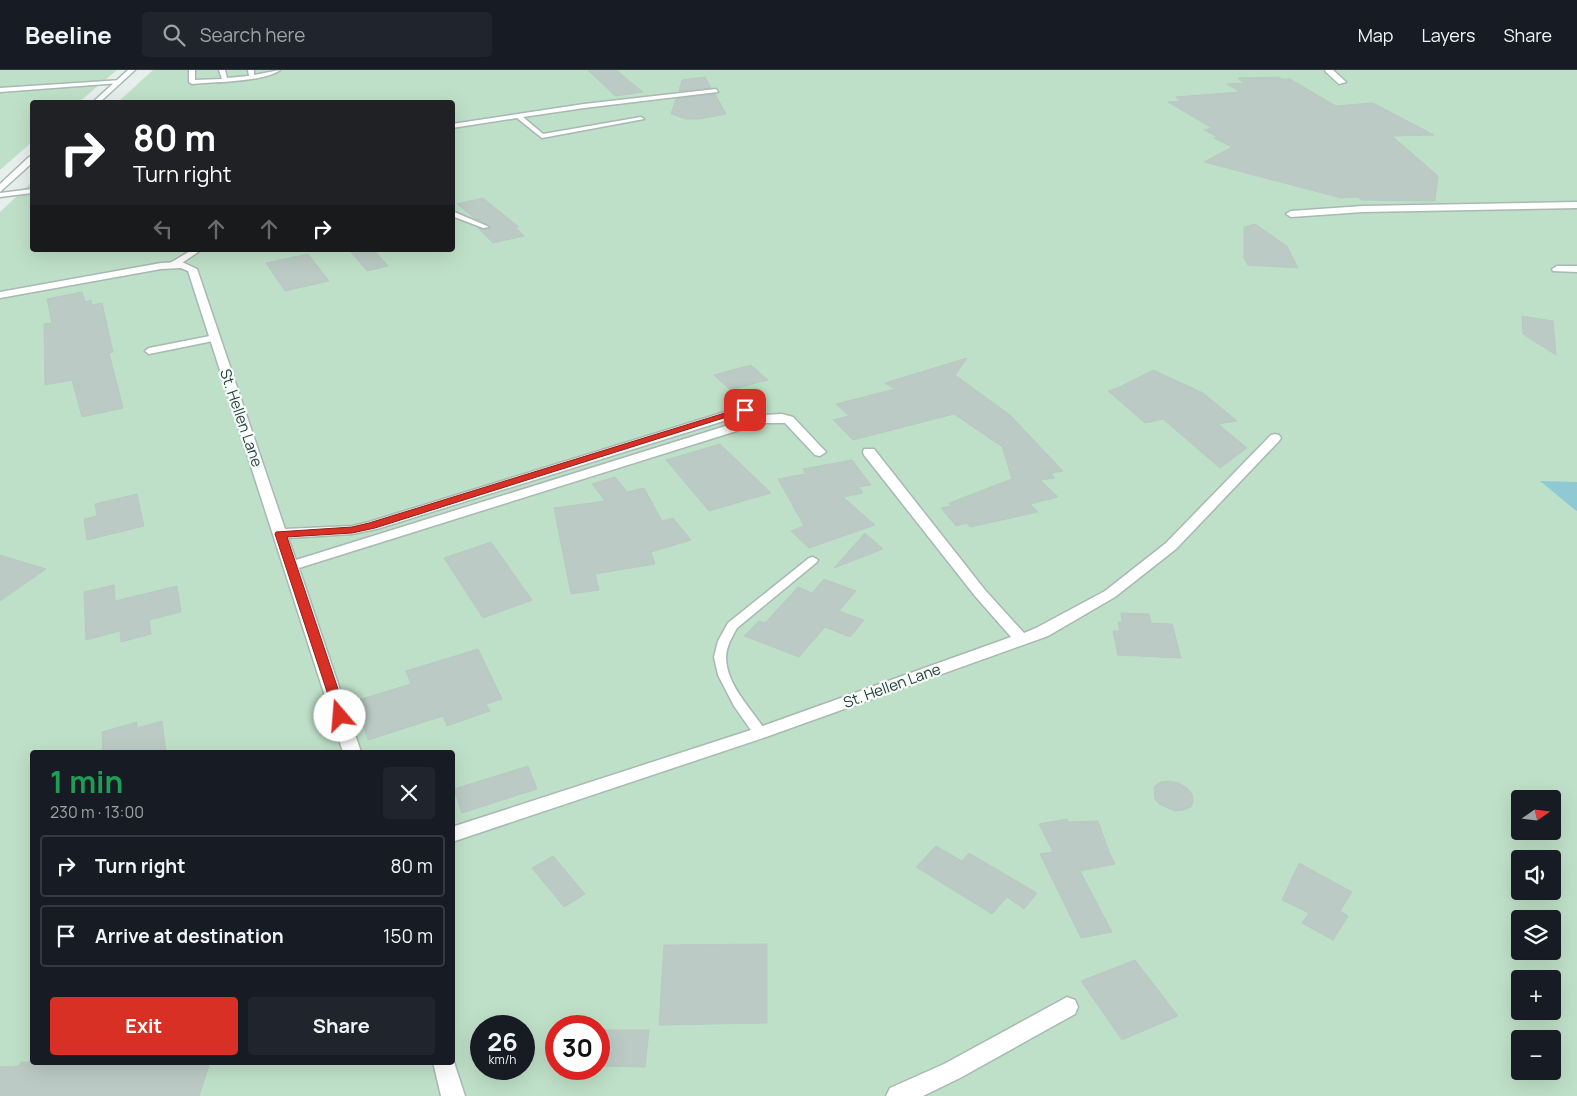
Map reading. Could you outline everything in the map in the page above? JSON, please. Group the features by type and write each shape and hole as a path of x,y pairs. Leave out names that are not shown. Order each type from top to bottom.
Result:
{"street":[{"path":"98,100 132,70"},
{"path":"1330,70 1328,71 1330,74 1342,82"},
{"path":"0,189 30,161"},
{"path":"1291,214 1364,209 1577,205"},
{"path":"0,294 173,265"},
{"name":"St. Hellen Lane","path":"173,265 182,265 192,269 351,750"},
{"path":"1557,269 1577,268"},
{"path":"280,534 352,530 372,526 745,410"},
{"path":"291,566 761,419 782,418 789,420 820,452"},
{"name":"St. Hellen Lane","path":"455,834 760,733 1042,632 1110,594 1171,546 1275,438"},
{"path":"869,452 980,593 1021,639"},
{"path":"898,1096 952,1071 1067,1007"},
{"path":"445,1065 452,1096"}],"lane":[{"path":"192,70 192,82 252,77 271,74 277,70"},
{"path":"222,70 225,80"},
{"path":"251,70 252,77"},
{"path":"0,90 120,81"},
{"path":"455,126 716,90"},
{"path":"518,116 542,136 640,119"},
{"path":"0,195 30,191"},
{"path":"455,214 485,227"},
{"path":"173,265 193,252"},
{"path":"149,351 215,338"},
{"path":"760,733 738,703 724,675 720,657 724,641 732,626 813,560"}],"green space":[{"path":"0,70 117,70 81,100 30,100 30,144 0,170"},
{"path":"153,70 1577,70 1577,1096 0,1096 0,212 30,184 30,252 455,252 455,100 120,100"}],"water":[{"path":"1540,481 1577,482 1577,511 1574,509"}],"building":[{"path":"588,70 616,70 643,92 615,96"},
{"path":"705,77 711,88 679,91 682,80"},
{"path":"1278,77 1290,79 1336,106 1373,103 1434,135 1392,136 1438,176 1435,201 1361,200 1358,197 1341,198 1204,162 1232,147 1214,138 1218,137 1204,130 1212,128 1168,102 1181,101 1176,97 1240,92 1227,84 1244,83 1238,78"},
{"path":"715,94 726,114 699,119 686,119 671,114 676,99"},
{"path":"483,198 519,227 515,227 524,236 493,243 478,228 489,229 490,225 474,218 457,204"},
{"path":"1255,224 1287,246 1298,268 1248,265 1244,258 1244,227"},
{"path":"351,252 376,252 388,266 367,271"},
{"path":"308,254 329,281 285,291 266,263"},
{"path":"82,292 85,302 91,300 92,305 102,303 113,352 109,353 123,408 82,417 72,380 45,385 44,324 52,323 47,299"},
{"path":"1522,316 1553,321 1556,355 1523,334"},
{"path":"967,358 955,375 1010,415 1063,471 1051,473 1055,478 1040,480 1058,497 1030,504 1038,512 970,527 967,523 956,526 941,508 951,506 949,503 1012,479 1002,447 954,414 853,440 833,420 849,416 836,404 895,389 885,383"},
{"path":"751,365 768,380 730,390 714,375"},
{"path":"1153,370 1203,393 1237,421 1218,424 1247,448 1220,468 1163,419 1145,423 1108,391"},
{"path":"720,444 771,493 709,511 666,460"},
{"path":"852,460 871,485 859,487 863,493 843,497 875,525 809,548 791,531 804,526 778,479 806,474 803,469"},
{"path":"615,477 627,492 644,488 662,521 673,518 691,540 651,552 655,564 595,574 599,590 571,594 554,508 605,501 592,484"},
{"path":"137,494 144,526 87,540 84,519 97,516 95,504"},
{"path":"865,533 883,549 834,568"},
{"path":"491,542 532,600 483,618 444,558"},
{"path":"0,555 46,569 0,601"},
{"path":"824,579 856,591 839,611 864,620 850,637 825,627 799,657 744,636 759,621 765,623 798,587 812,593"},
{"path":"114,585 115,601 177,586 181,612 149,620 151,634 121,642 120,631 86,640 84,592"},
{"path":"1121,613 1149,614 1151,623 1172,624 1181,658 1118,655 1113,631 1120,631 1118,622 1122,622"},
{"path":"478,649 502,699 486,704 490,711 447,726 443,716 368,740 355,701 411,684 406,671"},
{"path":"162,721 166,750 103,750 102,732 137,722 137,728"},
{"path":"528,766 537,789 462,813 455,789"},
{"path":"1160,782 1179,783 1187,788 1192,794 1193,801 1191,807 1175,811 1159,804 1155,799 1154,787"},
{"path":"1067,819 1069,822 1098,821 1115,864 1080,871 1112,932 1081,938 1040,854 1053,852 1039,824"},
{"path":"936,846 962,861 969,853 1037,893 1024,909 1007,897 992,914 916,867"},
{"path":"553,856 585,894 564,907 532,868"},
{"path":"1299,863 1352,892 1340,911 1348,916 1333,940 1302,923 1309,913 1282,900"},
{"path":"767,944 767,1023 659,1025 664,945"},
{"path":"1135,960 1178,1016 1122,1040 1081,981"},
{"path":"610,1030 649,1030 645,1067 610,1066"},
{"path":"21,1062 30,1062 30,1065 209,1065 199,1096 0,1096 0,1067 19,1066"}],"route":[{"path":"340,716 280,534 352,530 372,526 745,410"}]}
